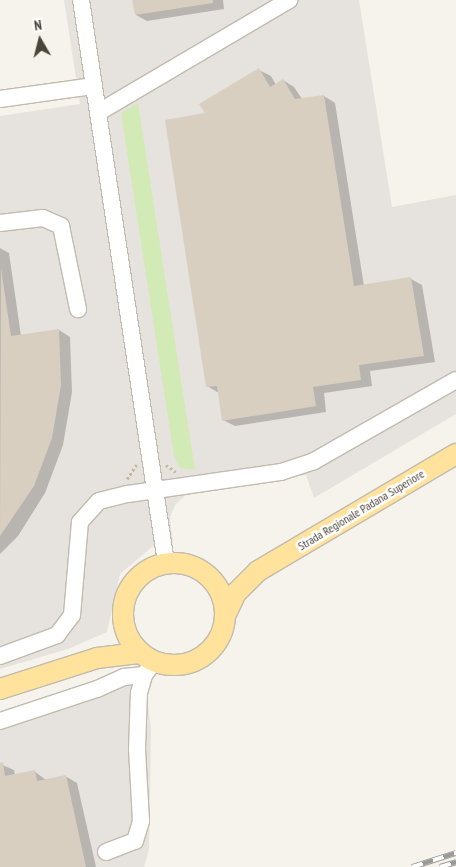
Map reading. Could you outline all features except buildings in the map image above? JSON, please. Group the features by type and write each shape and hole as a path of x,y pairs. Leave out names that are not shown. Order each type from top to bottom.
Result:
{"main road":[{"name":"Strada Regionale Padana Superiore","path":"226,614 236,593 266,566 456,454"},
{"path":"0,689 103,656 146,663 170,666 187,664 203,657 215,646 223,631 226,614 220,589 202,571 185,564 166,563 150,568 132,584 123,607 123,623 129,639 146,663"},
{"name":"Strada Regionale Padana Superiore","path":"202,571 218,578 228,578 266,566"},
{"path":"57,671 101,650 116,636 123,623"}],"street":[{"path":"81,0 99,112 144,455 155,490 166,563"},
{"path":"99,112 289,0"},
{"path":"0,99 94,86"},
{"path":"0,223 43,218 61,226 78,308"},
{"path":"0,656 57,635 72,615 80,522 99,501 155,490 281,472 314,461 456,380"},
{"path":"0,721 98,689 124,677 146,663"},
{"path":"106,852 135,842 141,821 137,749 139,693 146,663"}],"path":[{"path":"114,497 112,486 127,480 144,455 164,450 166,465 185,474"}],"shaded area":[{"path":"64,0 359,0 392,207 456,195 456,414 314,498 306,475 195,491 185,496 175,505 170,517 173,543 152,547 120,574 107,632 68,649 0,669 0,116 80,104"},
{"path":"144,675 151,729 149,849 144,867 0,867 0,720"}],"green space":[{"path":"138,103 195,470 180,468 174,456 121,113"}],"railway":[{"path":"412,867 456,853"},
{"path":"440,867 456,862"}]}
